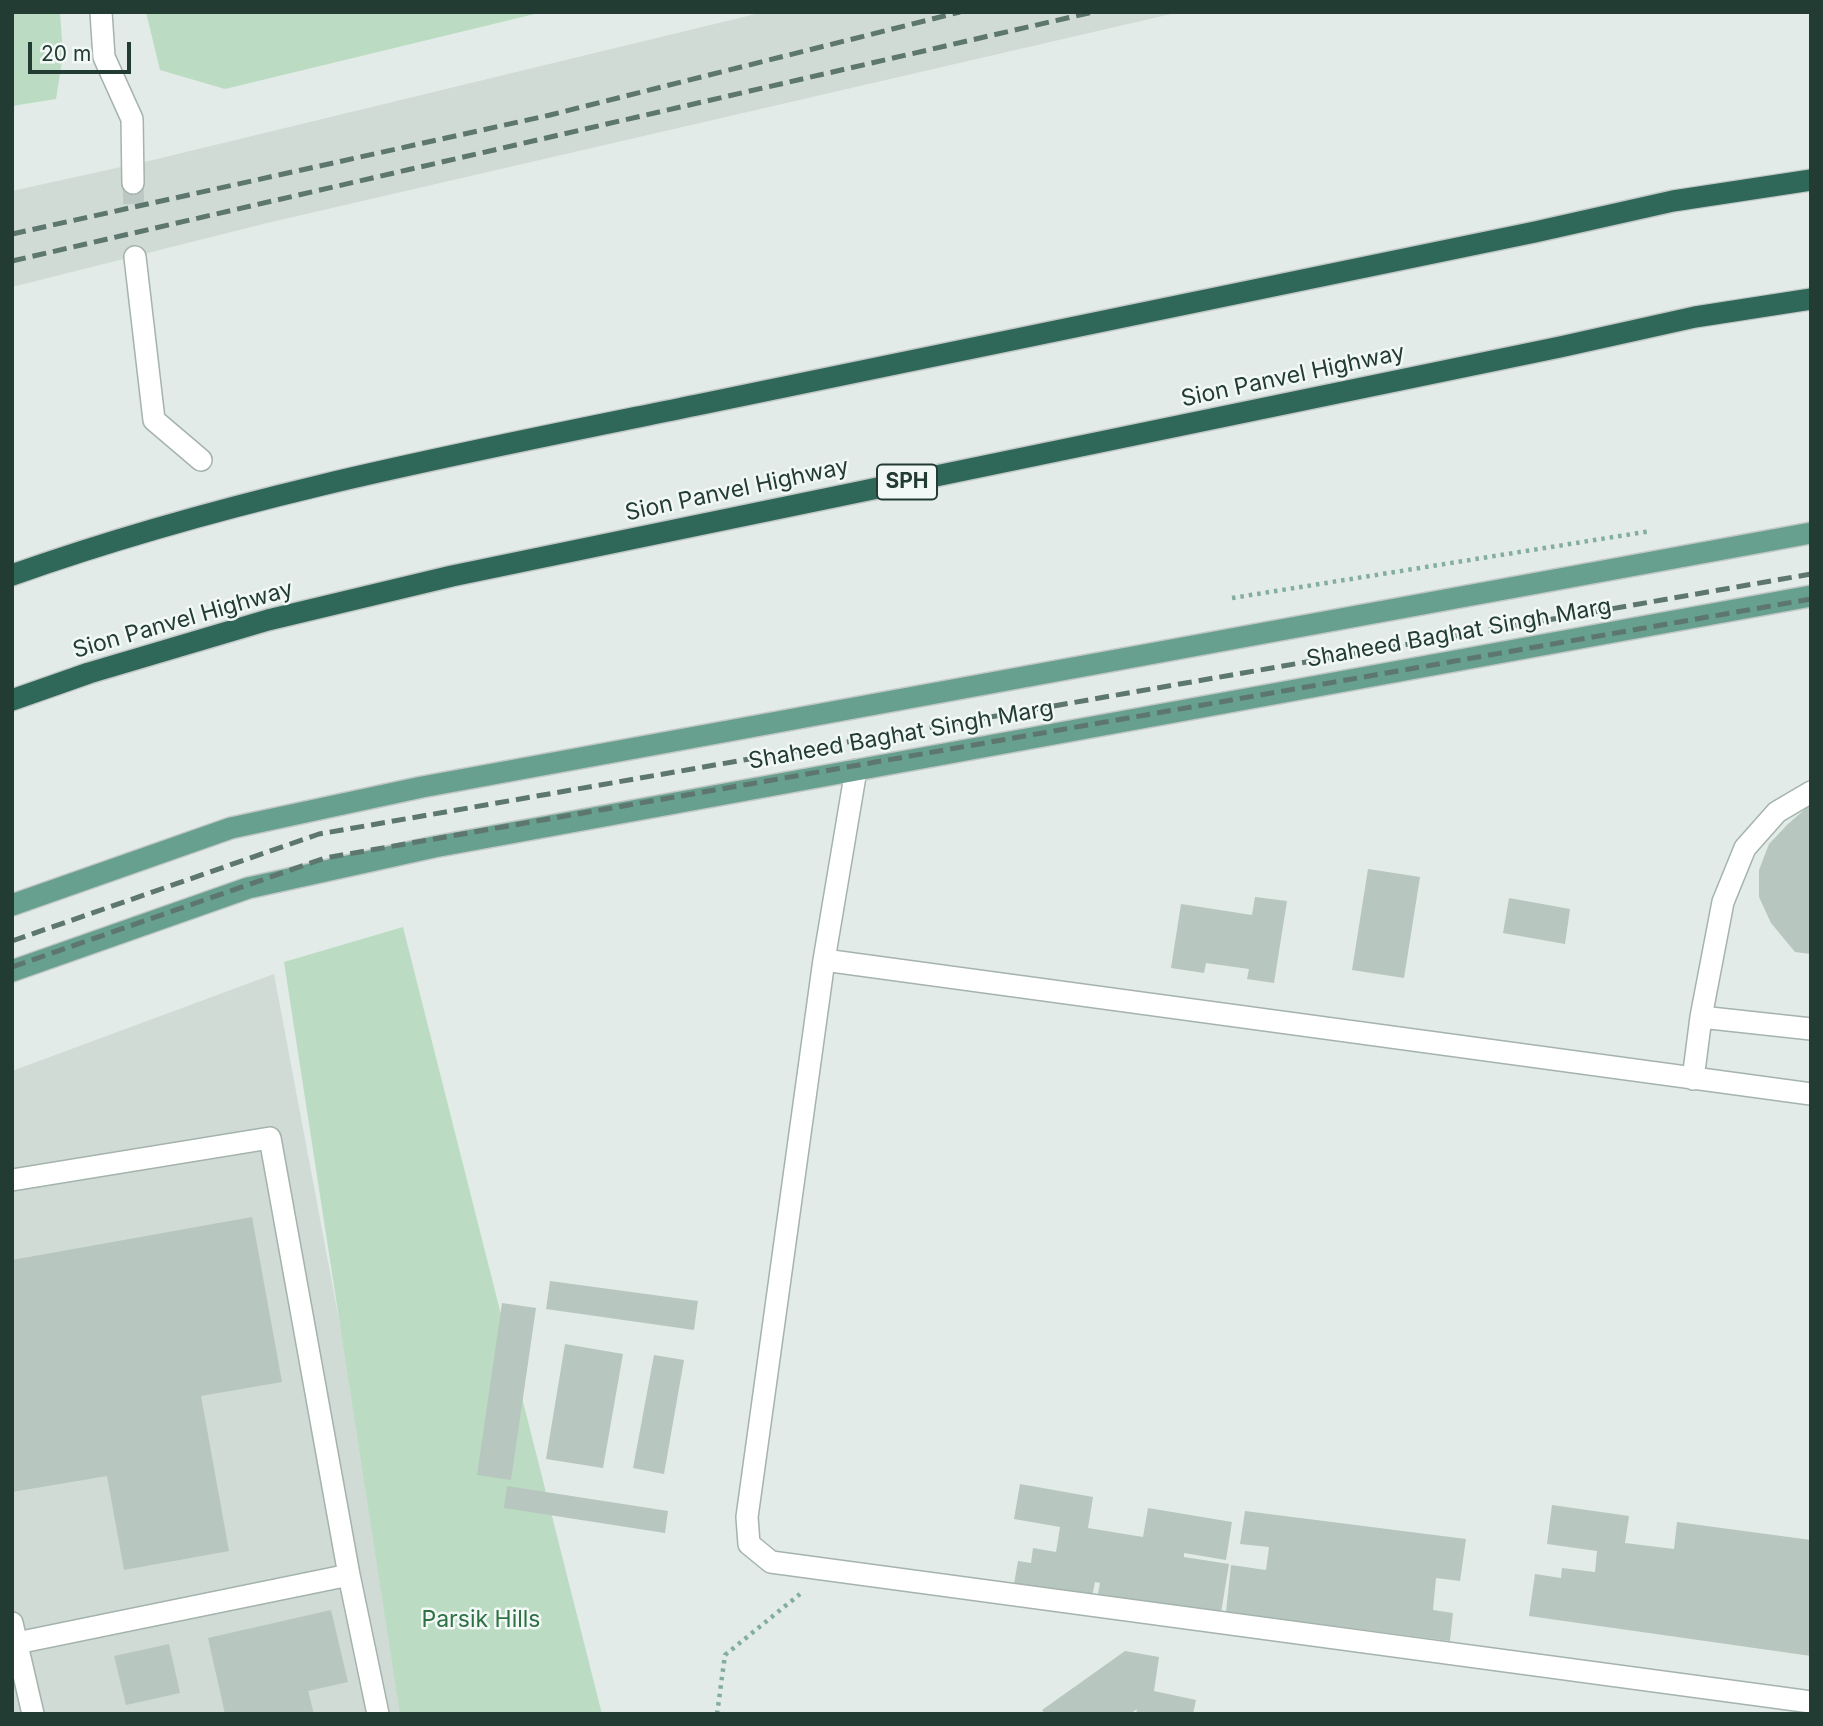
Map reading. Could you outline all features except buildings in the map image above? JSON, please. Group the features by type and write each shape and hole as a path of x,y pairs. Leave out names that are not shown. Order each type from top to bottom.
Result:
{"highway":[{"path":"12,575 237,506 426,461 1535,232 1673,201 1811,180"},
{"name":"Sion Panvel Highway","path":"12,700 89,673 268,620 452,576 1519,356 1695,317 1811,299"}],"main road":[{"name":"Shaheed Baghat Singh Marg","path":"12,905 231,828 408,790 1811,533"},
{"name":"Shaheed Baghat Singh Marg","path":"12,971 248,888 434,847 1811,596"}],"lane":[{"path":"101,12 104,57 132,119 133,183"},
{"path":"135,257 154,420 201,460"},
{"path":"856,770 824,960 747,1517 749,1544 771,1562 1811,1702"},
{"path":"1693,1079 1701,1017 1723,902 1745,848 1777,812 1811,792"},
{"path":"824,960 1811,1094"},
{"path":"1701,1017 1811,1029"},
{"path":"12,1180 270,1139 349,1575 379,1714"},
{"path":"33,1714 14,1636 349,1575"}],"path":[{"path":"1232,598 1659,529"},
{"path":"717,1714 724,1655 829,1570"}],"shaded area":[{"path":"764,12 1180,12 267,223 12,287 12,191 153,160"},
{"path":"274,974 413,1714 12,1714 12,1071"}],"green space":[{"path":"12,12 60,12 63,55 56,99 12,106"},
{"path":"146,12 543,12 225,89 160,70"},
{"name":"Parsik Hills","path":"403,927 602,1714 400,1714 284,962"}],"tunnel":[{"path":"133,183 134,210"}],"railway":[{"path":"12,234 550,115 960,12"},
{"path":"12,261 1093,12"},
{"path":"12,941 319,834 1811,574"},
{"path":"12,967 325,858 1811,599"}]}
